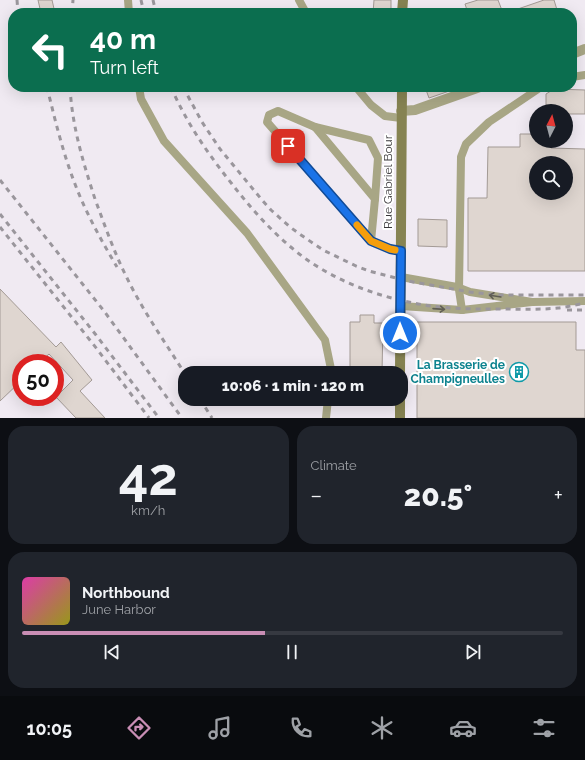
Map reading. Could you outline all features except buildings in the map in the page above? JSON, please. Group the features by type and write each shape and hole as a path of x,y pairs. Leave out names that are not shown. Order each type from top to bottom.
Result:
{"main road":[{"name":"Rue Gabriel Bour","path":"400,366 402,92"},
{"path":"400,406 400,418"}],"street":[{"path":"401,114 466,92"}],"lane":[{"path":"140,92 141,99 164,141 247,233 326,340 330,366"},
{"path":"360,92 372,105 385,116 401,114"},
{"path":"462,310 460,288 461,157 466,144 489,122 534,92"},
{"path":"371,241 378,158 369,140 315,127 278,111 269,115 267,122 371,241 390,249 401,251"},
{"path":"315,127 375,199"},
{"path":"401,277 460,288 470,292 532,302"},
{"path":"401,306 462,310 532,302 585,301"},
{"path":"326,418 327,406"}],"railway":[{"path":"17,0 18,8"},
{"path":"72,8 73,0"},
{"path":"141,0 143,8"},
{"path":"153,0 155,8"},
{"path":"48,92 56,124 75,184 94,226 117,267"},
{"path":"70,92 73,116 82,158 95,199 114,249 140,302 180,366"},
{"path":"173,92 183,113 206,149 223,173 266,224 295,251 318,267 344,281 385,296 445,308 550,309 585,303"},
{"path":"186,92 202,122 220,149 262,200 290,227 323,250 369,271 408,281 470,292 498,295 585,295"},
{"path":"0,180 104,311 182,418"},
{"path":"0,214 96,335 159,418"},
{"path":"0,227 97,349 149,418"},
{"path":"567,310 585,310"},
{"path":"204,406 212,418"}],"slow traffic":[{"path":"357,225 371,241 395,250"}],"place":[{"name":"La Brasserie de Champigneulles","path":"519,372"}],"route":[{"path":"288,146 371,241 390,249 401,251 400,333"}]}
